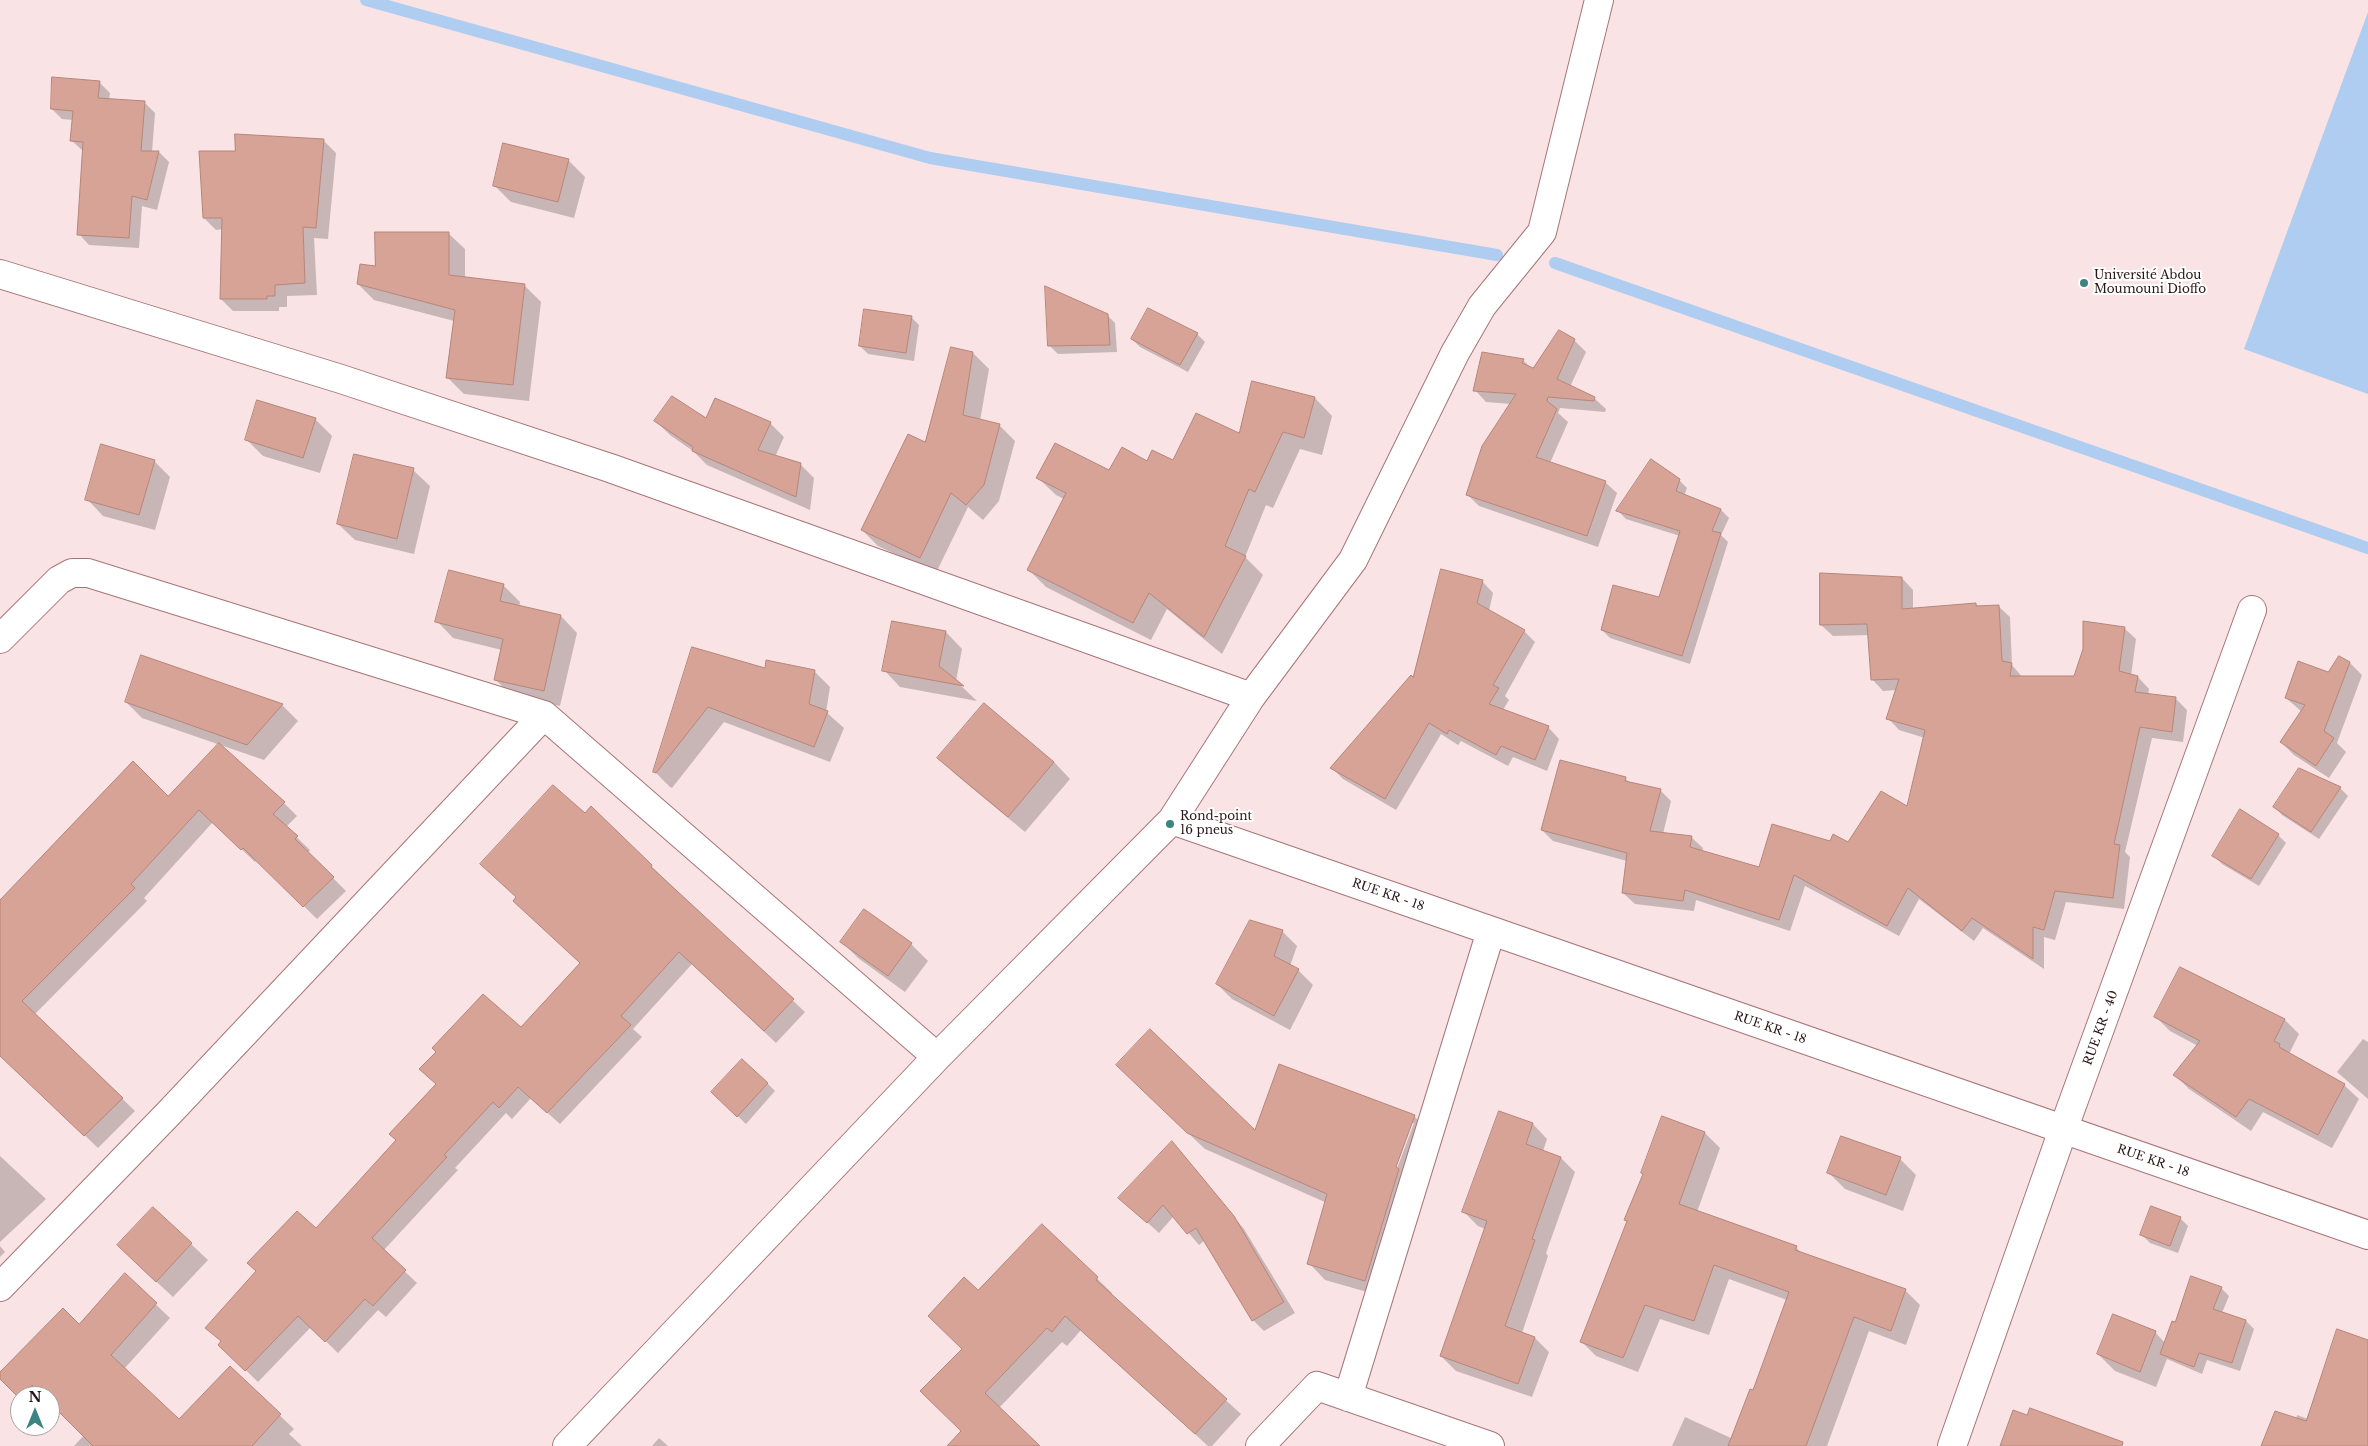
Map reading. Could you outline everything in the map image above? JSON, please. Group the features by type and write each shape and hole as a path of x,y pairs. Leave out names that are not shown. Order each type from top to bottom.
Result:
{"street":[{"path":"567,1446 937,1057 1172,820 1251,697 1353,560 1454,352 1482,306 1542,232 1599,0"},
{"path":"0,274 341,379 610,468 1251,697"},
{"path":"0,639 59,580 72,573 88,573 544,715 937,1057"},
{"name":"RUE KR - 40","path":"1952,1446 2252,610"},
{"path":"0,1287 169,1112 544,715"},
{"name":"RUE KR - 18","path":"1172,820 2368,1235"},
{"path":"1348,1397 1491,931"},
{"path":"1260,1446 1317,1386 1490,1446"}],"water":[{"path":"2368,12 2368,394 2244,349"}],"building":[{"path":"52,77 100,81 98,98 145,101 141,151 159,151 147,200 132,196 129,238 77,235 83,142 70,141 73,111 51,109"},
{"path":"235,134 324,139 316,228 303,227 305,283 275,285 275,296 267,296 267,299 220,299 222,218 203,218 199,151 235,151"},
{"path":"503,143 569,159 558,202 493,186"},
{"path":"375,232 449,232 449,275 525,284 513,385 446,378 455,310 357,284 360,264 375,266"},
{"path":"1045,286 1108,314 1110,345 1048,346"},
{"path":"1148,308 1198,333 1180,365 1131,339"},
{"path":"864,309 912,316 906,353 859,346"},
{"path":"1559,330 1575,339 1557,379 1595,397 1594,401 1548,397 1547,401 1557,409 1536,457 1606,481 1587,536 1466,495 1482,446 1516,394 1473,391 1482,352 1524,359 1522,363 1533,368"},
{"path":"951,347 973,352 963,415 1000,424 984,485 966,505 951,493 920,558 861,530 908,434 925,442"},
{"path":"1252,381 1315,397 1304,438 1283,432 1255,492 1249,489 1225,546 1246,556 1204,637 1149,593 1133,623 1027,570 1066,493 1036,478 1055,443 1109,470 1122,447 1147,461 1152,450 1173,460 1196,413 1239,433"},
{"path":"672,396 706,418 715,398 771,422 758,450 801,463 796,497 692,451 693,447 654,421"},
{"path":"257,400 316,418 303,458 245,440"},
{"path":"101,444 155,460 139,515 85,500"},
{"path":"354,454 414,468 397,539 337,524"},
{"path":"1651,459 1680,479 1676,491 1721,509 1712,531 1721,533 1682,656 1601,630 1613,585 1659,597 1680,531 1616,511"},
{"path":"1441,569 1483,580 1477,603 1525,630 1493,685 1499,688 1489,704 1549,726 1535,760 1501,746 1496,755 1449,730 1447,734 1429,723 1385,799 1330,768 1411,675 1413,677"},
{"path":"449,570 504,584 500,601 561,615 544,691 494,680 503,639 435,622"},
{"path":"1820,573 1902,577 1902,609 1976,603 1976,606 1999,605 2002,661 2012,663 2010,676 2074,676 2083,649 2083,621 2125,627 2119,671 2138,676 2135,692 2176,697 2172,732 2140,727 2114,844 2120,845 2113,898 2055,891 2044,930 2033,927 2033,959 1972,918 1962,931 1908,888 1887,926 1794,875 1779,920 1685,890 1683,901 1622,893 1627,853 1541,830 1560,760 1626,777 1625,781 1661,789 1650,831 1692,836 1690,847 1759,867 1772,824 1830,841 1833,834 1848,842 1881,791 1907,806 1925,730 1886,719 1899,679 1871,680 1867,624 1820,625"},
{"path":"892,621 946,631 939,666 964,686 882,671"},
{"path":"692,647 765,668 766,660 815,670 809,704 828,711 814,747 708,707 656,773 653,772"},
{"path":"141,655 283,704 247,745 125,702"},
{"path":"2339,656 2350,662 2324,731 2334,738 2316,766 2280,742 2305,705 2285,698 2298,661 2328,672"},
{"path":"984,703 1054,762 1008,817 937,758"},
{"path":"219,743 285,802 273,814 298,836 295,839 334,877 303,907 243,848 241,850 199,810 131,884 135,888 22,1001 123,1098 84,1136 0,1056 0,900 133,761 168,796"},
{"path":"2299,768 2341,787 2311,832 2273,807"},
{"path":"553,785 585,813 591,806 652,865 651,867 794,999 764,1031 679,952 621,1016 631,1025 547,1113 518,1087 499,1108 493,1102 444,1155 447,1157 372,1238 406,1270 373,1306 365,1299 325,1342 298,1316 245,1371 218,1345 221,1341 205,1328 256,1271 247,1263 297,1211 316,1228 396,1140 389,1134 436,1084 419,1069 436,1052 432,1048 483,994 521,1027 580,963 513,901 516,897 480,864"},
{"path":"2240,809 2279,834 2251,879 2212,856"},
{"path":"864,909 912,943 888,976 840,942"},
{"path":"1250,920 1283,930 1274,956 1299,969 1274,1016 1216,984"},
{"path":"2180,967 2285,1019 2274,1041 2280,1044 2279,1047 2345,1084 2318,1135 2249,1099 2236,1117 2173,1075 2200,1041 2154,1017"},
{"path":"1150,1029 1255,1130 1279,1064 1415,1115 1396,1167 1399,1169 1365,1281 1307,1264 1327,1194 1187,1133 1116,1065"},
{"path":"742,1059 768,1083 737,1117 711,1092"},
{"path":"1499,1111 1533,1123 1526,1144 1561,1157 1532,1239 1535,1240 1505,1326 1535,1337 1518,1384 1440,1356 1487,1221 1462,1212"},
{"path":"1662,1116 1705,1132 1679,1204 1797,1246 1795,1250 1906,1289 1891,1331 1854,1317 1806,1446 1728,1446 1750,1389 1753,1390 1789,1292 1714,1265 1694,1321 1645,1305 1623,1358 1580,1342 1627,1221 1624,1220 1643,1174 1641,1173"},
{"path":"1841,1136 1901,1157 1886,1195 1827,1173"},
{"path":"1172,1141 1234,1216 1284,1302 1252,1321 1196,1228 1187,1234 1163,1205 1147,1223 1118,1198"},
{"path":"2151,1206 2181,1217 2170,1246 2140,1235"},
{"path":"153,1207 192,1243 156,1282 117,1245"},
{"path":"1042,1224 1098,1277 1096,1280 1227,1399 1195,1434 1065,1316 1052,1332 1047,1328 985,1393 1040,1446 947,1446 961,1431 920,1391 962,1349 928,1316 964,1277 978,1290"},
{"path":"125,1273 157,1303 111,1355 179,1419 230,1366 281,1414 252,1446 93,1446 60,1413 60,1386 10,1386 10,1389 0,1379 0,1372 63,1308 79,1324"},
{"path":"2191,1276 2222,1287 2213,1309 2246,1320 2232,1363 2199,1353 2194,1367 2160,1354 2172,1321 2175,1322"},
{"path":"2113,1314 2156,1331 2140,1372 2097,1354"},
{"path":"2337,1329 2368,1340 2368,1446 2261,1446 2275,1411 2306,1421"},
{"path":"2030,1408 2123,1442 2122,1446 2000,1446 2013,1410 2027,1415"}],"waterway":[{"path":"366,0 930,158 1497,255"},
{"path":"1555,263 2368,548"}],"place":[{"name":"Université Abdou Moumouni Dioffo","path":"2084,283"},
{"name":"Rond-point 16 pneus","path":"1170,824"}]}
